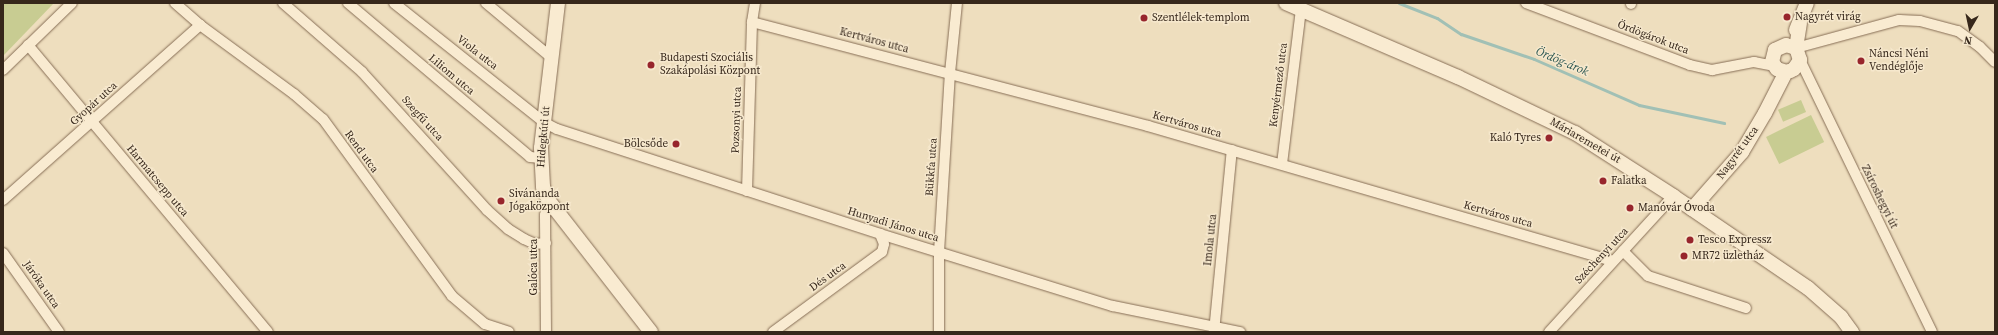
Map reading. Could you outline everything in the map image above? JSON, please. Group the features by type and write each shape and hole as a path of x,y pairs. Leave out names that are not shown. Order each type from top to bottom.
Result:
{"street":[{"path":"3,70 72,3"},
{"name":"Rend utca","path":"175,3 200,25 294,94 323,119 452,296 485,324 509,332"},
{"name":"Szegfű utca","path":"283,3 362,72 487,210 508,229 524,239 535,244 546,243"},
{"name":"Liliom utca","path":"348,3 530,157 541,158"},
{"name":"Viola utca","path":"394,3 545,123"},
{"path":"486,3 552,58"},
{"name":"Hidegkúti út","path":"558,3 541,158 543,187 549,201 651,332"},
{"name":"Pozsonyi utca","path":"747,190 752,22 755,3"},
{"name":"Bükkfa utca","path":"939,332 939,252 950,73 957,3"},
{"name":"Máriaremetei út","path":"1286,3 1458,77 1532,111 1576,134 1673,196 1808,288 1841,316 1852,332"},
{"name":"Ördögárok utca","path":"1526,3 1690,65 1712,70 1795,54 1898,20 1920,21 1958,31 1980,47 1995,62"},
{"name":"Nagyrét utca","path":"1692,209 1742,152 1765,113 1795,54 1807,3"},
{"name":"Kenyérmező utca","path":"1282,164 1301,10"},
{"name":"Kertváros utca","path":"752,22 950,73 1232,150 1612,261"},
{"name":"Gyopár utca","path":"3,200 92,123 200,25"},
{"name":"Harmatcsepp utca","path":"28,46 268,332"},
{"name":"Zsíroshegyi út","path":"1795,54 1932,332"},
{"name":"Hunyadi János utca","path":"545,123 557,129 880,234 1114,306 1214,330 1240,332"},
{"name":"Imola utca","path":"1214,330 1232,150"},
{"name":"Széchenyi utca","path":"1549,332 1612,261 1673,196"},
{"name":"Galóca utca","path":"546,332 545,215 549,201"},
{"name":"Dés utca","path":"773,332 882,252 884,244 880,234"},
{"path":"1623,251 1648,276 1746,308"},
{"name":"Járóka utca","path":"3,253 59,332"}],"green space":[{"path":"3,3 54,3 3,56"},
{"path":"1801,100 1806,112 1783,122 1778,110"},
{"path":"1811,115 1824,142 1779,164 1766,137"}],"waterway":[{"name":"Ördög-árok","path":"1399,3 1437,18 1461,34 1534,59 1639,105 1724,123"}],"place":[{"name":"Nagyrét virág","path":"1787,17"},
{"name":"Szentlélek-templom","path":"1144,18"},
{"name":"Náncsi Néni Vendéglője","path":"1861,61"},
{"name":"Budapesti Szociális Szakápolási Központ","path":"651,65"},
{"name":"Kaló Tyres","path":"1549,138"},
{"name":"Bölcsőde","path":"676,144"},
{"name":"Falatka","path":"1603,181"},
{"name":"Sivánanda Jógaközpont","path":"501,201"},
{"name":"Manóvár Óvoda","path":"1630,208"},
{"name":"Tesco Expressz","path":"1690,240"},
{"name":"MR72 üzletház","path":"1684,256"}]}
